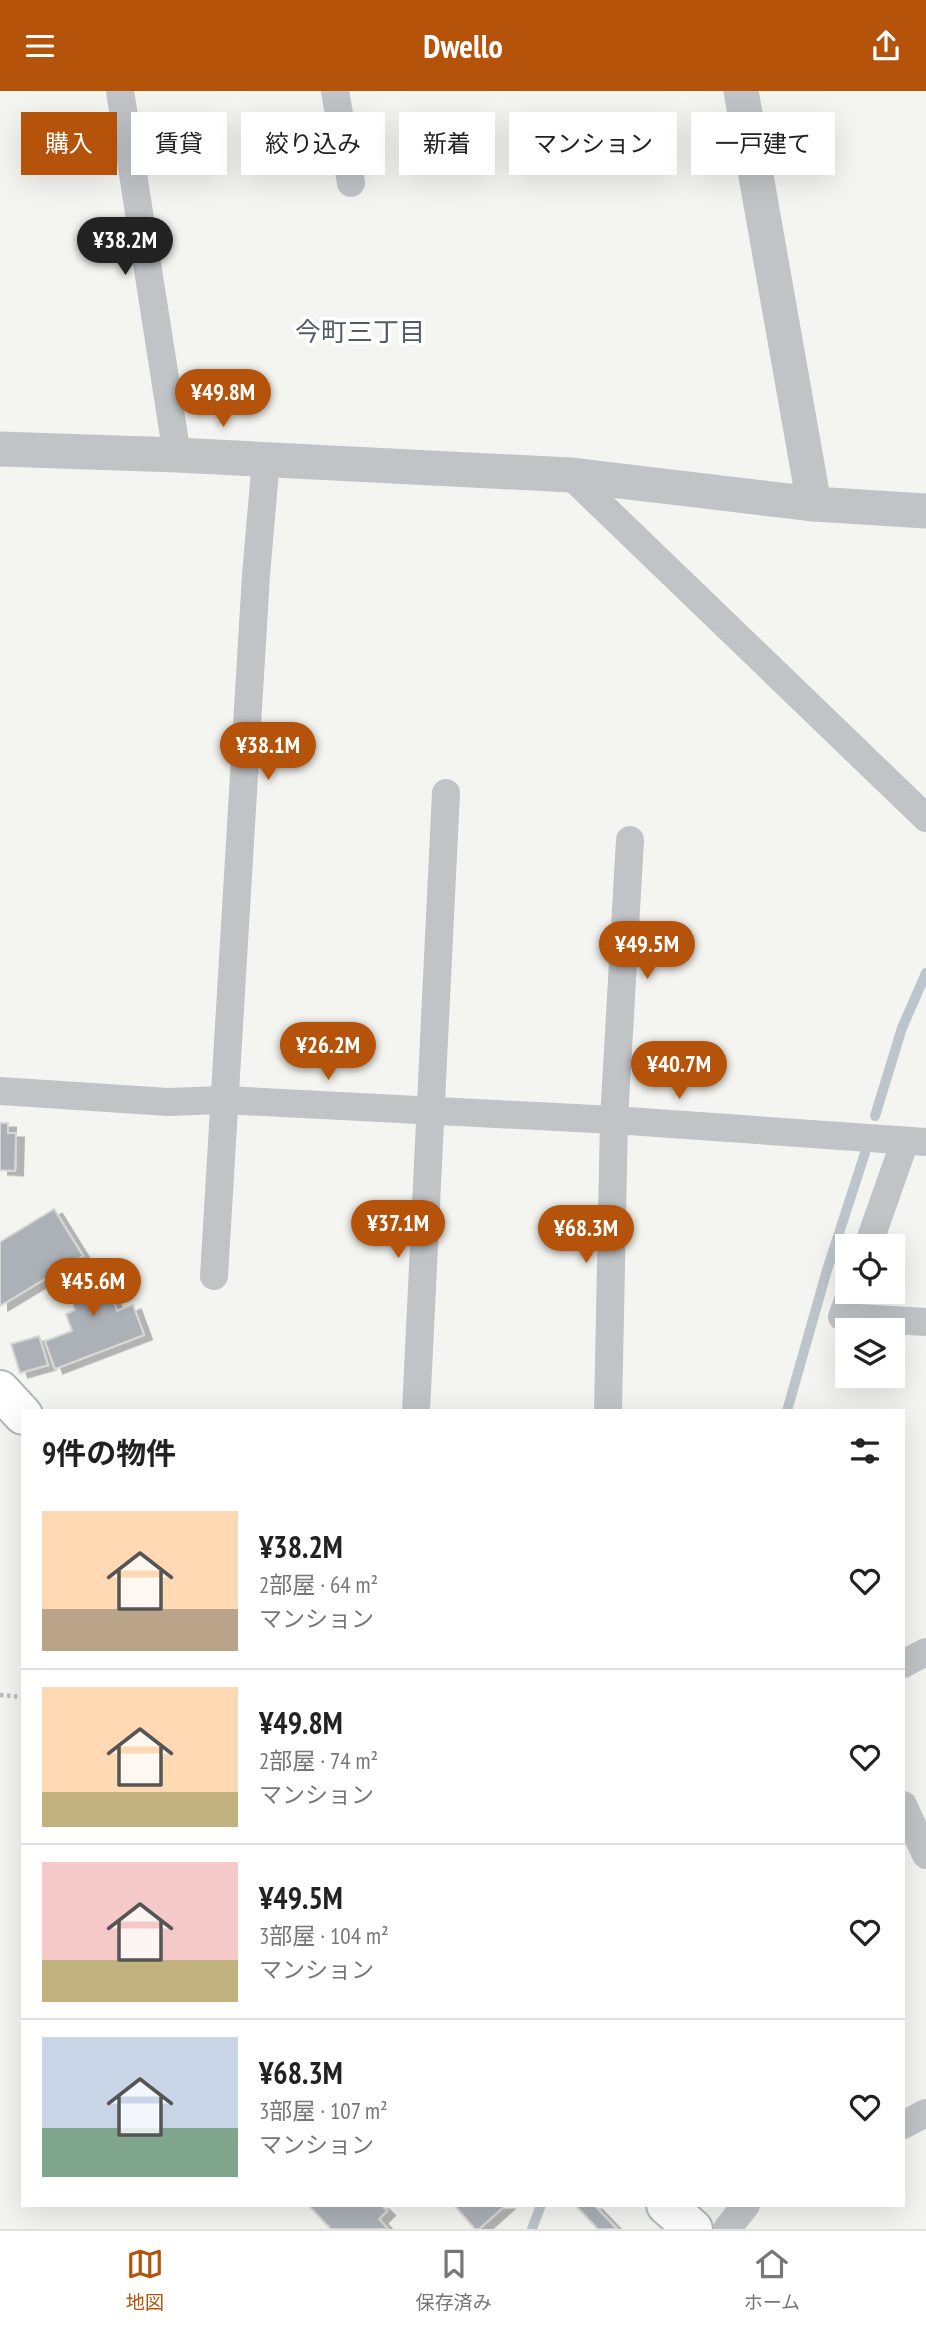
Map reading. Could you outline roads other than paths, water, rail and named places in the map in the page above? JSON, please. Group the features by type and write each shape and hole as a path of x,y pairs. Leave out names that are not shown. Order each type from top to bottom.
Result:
{"main road":[{"path":"0,1390 21,1413"}],"street":[{"path":"120,91 177,455"},
{"path":"335,91 351,183"},
{"path":"741,91 814,504"},
{"path":"0,449 570,475 814,504 926,511"},
{"path":"214,1276 256,575 266,460"},
{"path":"570,475 926,818"},
{"path":"416,1409 446,793"},
{"path":"608,1409 614,1121 631,840"},
{"path":"0,1091 168,1102 224,1100 614,1121 916,1142 873,1234"},
{"path":"846,1304 842,1317 926,1322"},
{"path":"905,1663 926,1652"},
{"path":"905,1809 926,1855"},
{"path":"905,2124 926,2113"},
{"path":"727,2229 744,2207"}],"waterway":[{"path":"875,1116 902,1028 926,973"},
{"path":"788,1409 827,1270 865,1153"},
{"path":"532,2229 540,2207"}],"district":[{"name":"今町三丁目","path":"360,331"}]}
